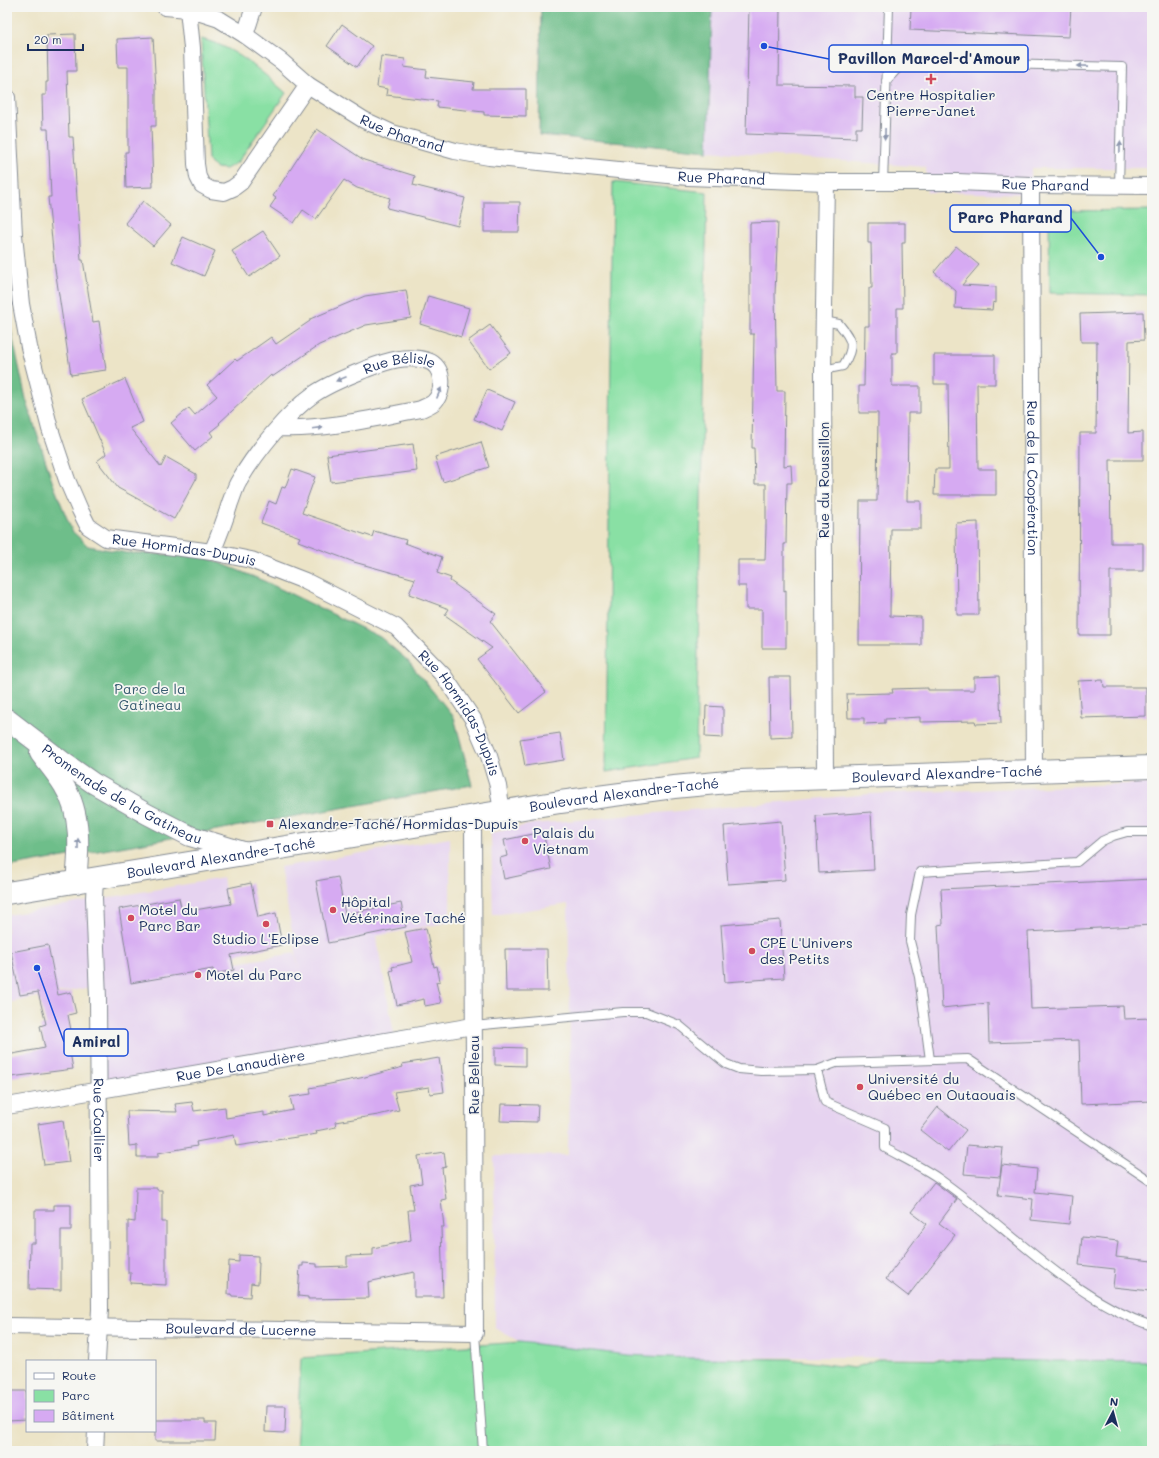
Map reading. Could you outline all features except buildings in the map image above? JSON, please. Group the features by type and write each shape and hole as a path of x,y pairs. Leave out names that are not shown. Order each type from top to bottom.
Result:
{"main road":[{"name":"Boulevard Alexandre-Taché","path":"7,893 560,802 674,787 739,781 1152,767"}],"street":[{"name":"Rue Pharand","path":"165,7 188,9 220,19 282,62 308,85 358,116 392,133 455,151 489,157 658,175 826,182 958,182 1031,185 1152,186"},
{"path":"245,35 254,7"},
{"path":"188,9 192,48 196,164 198,177 202,185 211,190 224,192 241,182 308,85"},
{"name":"Rue Hormidas-Dupuis","path":"7,97 14,235 21,304 38,387 50,429 80,510 88,526 106,538 212,552 251,560 305,581 396,627 442,675 473,719 489,756 498,786 502,812"},
{"name":"Rue du Roussillon","path":"825,778 822,370 826,182"},
{"name":"Rue de la Coopération","path":"1031,185 1034,772"},
{"name":"Rue Bélisle","path":"212,552 238,482 264,445 279,428 299,406 315,393 335,382 378,364 401,358 418,358 431,362 439,370 442,381 441,392 434,402 421,409 304,430 279,428"},
{"name":"Promenade de la Gatineau","path":"7,719 62,762 93,783 147,814 190,836 247,853"},
{"name":"Promenade de la Gatineau","path":"25,733 65,787 72,804 77,822 85,881"},
{"name":"Rue Belleau","path":"473,816 475,1333"},
{"name":"Rue Coallier","path":"85,881 94,898 98,998 100,1309 97,1360"},
{"name":"Rue De Lanaudière","path":"7,1106 473,1026"},
{"name":"Boulevard de Lucerne","path":"7,1326 475,1333"},
{"path":"95,1451 96,1432"}],"lane":[{"path":"883,183 889,7"},
{"path":"886,81 899,68 915,62 1122,67 1119,186"},
{"path":"822,370 843,366 851,352 851,338 839,324 824,321"},
{"path":"930,1060 919,977 910,941 911,915 920,872 1077,862 1102,841 1113,836 1127,832 1152,832"},
{"path":"473,1026 623,1012 646,1012 679,1025 726,1064 739,1069 761,1071 817,1070 836,1063 968,1059 1152,1182"},
{"path":"817,1070 825,1102 885,1128 885,1148 938,1178 1066,1280 1125,1314 1152,1326"},
{"path":"475,1333 482,1451"}],"shaded area":[{"name":"Centre Hospitalier Pierre-Janet","path":"712,7 1152,7 1152,168 1031,168 1031,194 927,192 926,167 708,151"},
{"name":"Université du Québec en Outaouais","path":"1152,783 1152,1362 840,1357 690,1358 627,1355 520,1342 495,1328 494,1156 568,1155 570,1017 568,904 493,915 491,833 532,824 871,794"},
{"path":"450,838 450,922 376,936 395,1039 98,1090 96,986 7,1003 7,915 223,878 237,963 295,953 299,969 280,867"}],"green space":[{"path":"541,7 712,7 708,151 539,135"},
{"path":"201,39 213,42 236,53 257,68 286,93 238,162 226,169 217,168 211,164 208,159"},
{"path":"613,182 707,192 696,758 606,772"},
{"path":"1152,210 1152,295 1050,293 1049,221 1058,211"},
{"name":"Parc de la Gatineau","path":"7,312 26,399 52,481 72,531 88,546 127,553 203,556 264,581 380,637 407,660 454,717 472,785 7,867"},
{"path":"520,1342 627,1355 690,1358 789,1359 854,1368 878,1359 1152,1362 1152,1451 296,1451 301,1358"}],"place":[{"name":"Pavillon Marcel-d'Amour","path":"764,46"},
{"name":"Centre Hospitalier Pierre-Janet","path":"931,79"},
{"name":"Parc Pharand","path":"1101,257"},
{"name":"Alexandre-Taché/Hormidas-Dupuis","path":"270,824"},
{"name":"Palais du Vietnam","path":"525,841"},
{"name":"Hôpital Vétérinaire Taché","path":"333,910"},
{"name":"Motel du Parc Bar","path":"131,918"},
{"name":"Studio L'Eclipse","path":"266,924"},
{"name":"CPE L'Univers des Petits","path":"752,951"},
{"name":"Amiral","path":"37,968"},
{"name":"Motel du Parc","path":"198,975"},
{"name":"Université du Québec en Outaouais","path":"860,1087"}]}
